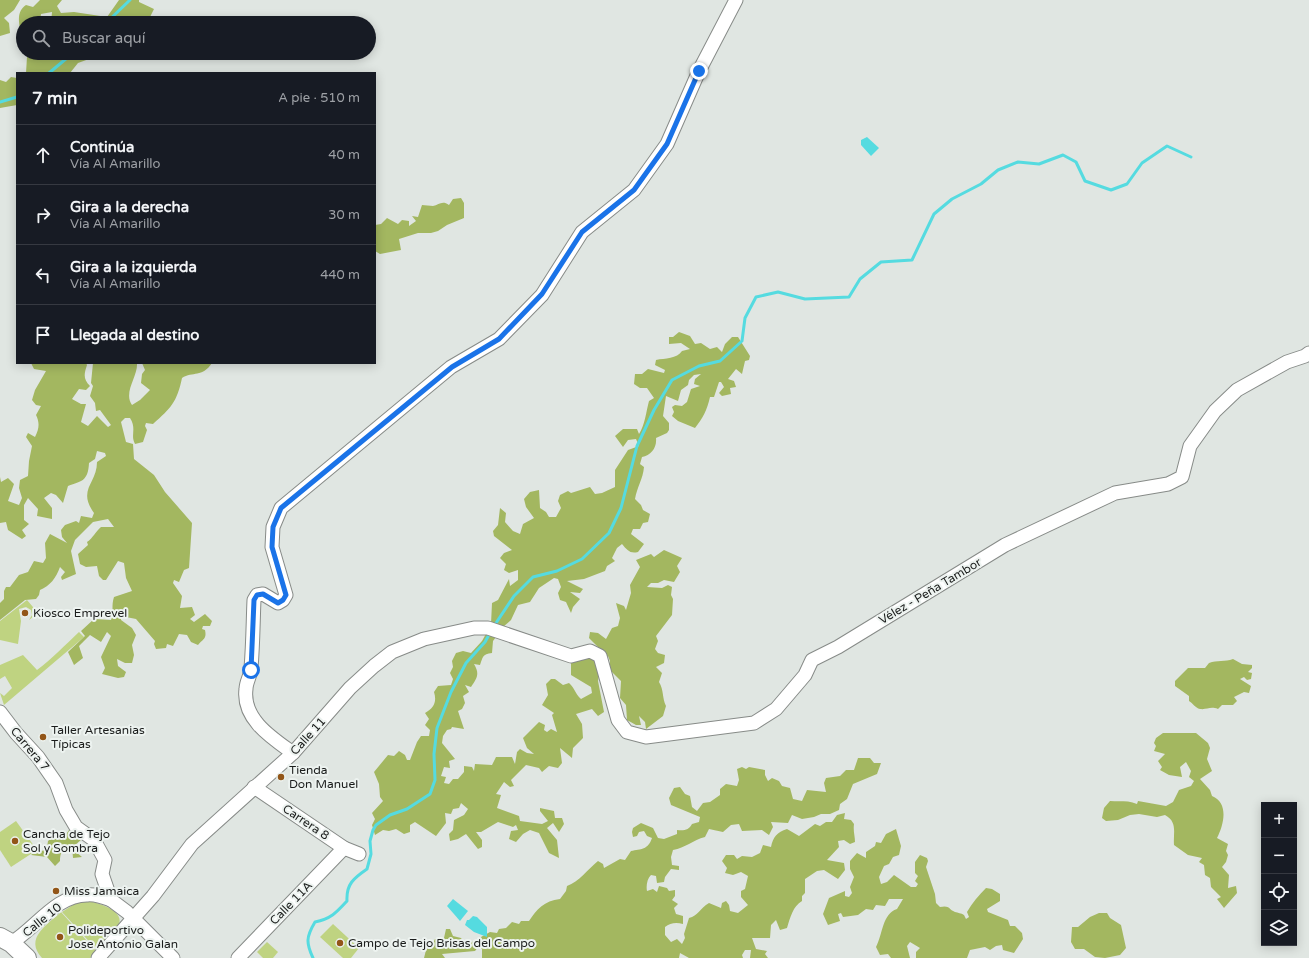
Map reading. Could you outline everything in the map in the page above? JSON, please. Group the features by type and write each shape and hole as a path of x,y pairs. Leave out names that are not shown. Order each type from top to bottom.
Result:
{"main road":[{"path":"4,944 27,958"}],"street":[{"path":"293,753 272,738 258,725 247,704 246,689 251,670 254,600 257,595 263,594 278,603 283,600 286,595 272,547 273,527 281,508 452,367 499,339 542,294 582,232 634,190 667,144 699,71 736,0"},
{"name":"Vélez - Peña Tambor","path":"571,656 590,651 600,656 618,720 627,732 646,737 754,723 776,709 805,676 812,660 1005,546 1115,493 1168,484 1182,477 1190,446 1215,411 1237,390 1287,362 1305,356 1309,353"},
{"name":"Calle 11","path":"98,958 153,896 192,844 293,753 350,688 392,652 424,639 474,628 488,628 571,656"},
{"name":"Carrera 7","path":"0,712 16,733 38,757 56,782 66,810 76,827 94,840 104,860 102,874 111,900"},
{"name":"Carrera 8","path":"254,787 344,848 359,854"},
{"name":"Calle 11A","path":"238,958 344,848"},
{"name":"Calle 10","path":"4,944 20,938 54,908 75,896 94,895 111,900"},
{"path":"111,900 174,958"}],"green space":[{"path":"0,0 20,0 14,10 4,18 9,23 10,33 0,36"},
{"path":"40,0 62,0 57,6 61,13 74,12 100,16 52,16 52,12 41,14 41,16 19,16 26,5 33,7"},
{"path":"119,0 139,0 139,2 154,9 150,16 108,16"},
{"path":"27,60 86,60 78,63 71,72 26,72"},
{"path":"11,77 16,78 16,105 0,108 0,80 6,82"},
{"path":"461,198 464,203 464,218 447,225 438,231 431,233 418,233 399,239 401,250 380,254 376,252 376,225 381,224 387,218 398,224 402,220 409,221 409,226 416,221 412,216 418,217 422,205 433,206 442,203 449,205 453,199"},
{"path":"679,332 690,336 695,344 701,343 710,349 717,347 722,352 725,344 732,337 738,337 750,356 749,360 745,361 742,374 736,369 728,379 734,381 736,387 730,388 731,394 722,396 719,393 724,387 721,382 719,382 714,397 710,397 708,406 695,428 678,421 672,416 674,412 672,407 675,405 682,406 687,402 691,389 700,386 694,384 695,379 701,374 694,375 689,380 688,385 681,390 678,401 666,396 663,416 669,423 669,430 667,433 656,438 656,445 653,450 651,453 642,457 640,464 644,467 635,499 641,505 643,510 650,514 648,522 643,523 640,529 633,529 631,534 644,544 638,552 633,552 629,551 622,544 617,548 612,558 615,561 607,566 605,571 584,579 567,581 583,589 580,593 570,592 580,599 573,607 571,613 566,602 560,600 558,593 561,587 558,579 554,578 539,588 530,602 518,605 511,620 503,627 491,624 492,603 498,600 509,579 510,586 518,580 518,570 509,573 504,570 506,564 500,558 504,553 512,550 494,536 493,531 498,525 500,508 506,513 505,522 513,531 520,534 523,524 534,518 526,507 524,499 530,492 539,490 540,508 546,512 549,517 556,517 561,508 558,501 560,495 568,491 571,493 590,487 595,494 602,493 615,487 615,470 628,450 639,446 636,439 628,440 623,447 615,436 623,429 637,429 639,434 644,423 649,401 654,398 647,388 640,388 634,384 635,374 642,374 648,369 664,373 665,370 655,365 656,360 674,357 682,351 690,349 681,343 669,344 669,337 673,337"},
{"path":"32,364 86,364 85,376 86,381 90,386 86,390 79,389 72,399 81,404 86,404 81,422 88,426 97,416 108,427 111,425 100,410 96,411 95,403 90,396 93,386 91,383 93,364 137,364 129,395 132,405 140,400 150,390 141,383 142,374 145,370 142,364 211,364 205,371 182,378 178,393 169,409 153,424 146,423 145,426 147,430 143,442 135,444 133,438 133,425 130,418 125,418 121,422 126,442 133,444 134,459 154,475 165,492 192,523 189,568 184,570 179,582 174,580 173,583 182,596 180,608 192,607 195,615 190,619 194,622 205,614 212,621 210,626 203,626 202,629 205,630 205,637 198,645 191,642 187,635 179,634 173,646 167,644 166,648 156,649 154,644 155,641 136,619 121,616 121,620 132,628 136,635 132,645 134,655 132,663 125,663 117,659 118,666 126,672 124,677 118,678 102,674 105,668 101,657 111,636 107,632 101,642 90,635 79,646 83,658 74,665 68,652 85,636 81,631 94,619 111,620 114,597 132,591 126,578 124,563 118,561 106,580 103,580 99,576 97,566 86,567 80,564 78,554 88,545 87,542 101,527 114,527 108,519 93,522 75,540 71,551 76,574 62,580 61,577 65,572 60,567 57,575 47,586 40,590 36,599 25,600 0,620 0,603 4,599 4,591 6,587 10,587 19,575 28,572 34,561 43,563 46,558 45,543 50,534 67,543 62,537 61,530 65,525 76,521 79,523 81,516 92,518 94,513 89,505 87,492 96,470 97,462 106,456 105,453 97,451 95,459 89,463 86,477 81,481 68,486 63,503 56,495 51,493 44,498 52,508 52,519 37,516 38,509 28,498 24,505 24,520 29,524 22,530 26,536 22,539 8,530 6,522 0,523 0,477 1,482 8,478 14,484 8,501 19,505 22,498 19,488 20,480 28,476 32,446 26,437 28,433 35,437 38,429 36,415 41,406 36,405 32,400 35,390 46,371 34,369"},
{"path":"664,550 682,558 677,566 680,572 674,582 664,580 658,583 651,583 647,587 662,588 668,585 672,587 672,615 656,636 658,641 655,649 658,653 665,655 664,663 656,667 662,673 659,682 666,706 663,716 646,729 645,722 639,716 641,725 636,725 627,720 626,705 620,698 621,681 609,669 610,661 608,656 602,658 598,681 604,712 598,716 592,709 576,714 582,724 583,738 573,748 572,758 560,748 562,763 558,768 549,766 542,772 539,768 526,765 511,780 514,786 510,787 504,782 496,794 501,795 497,808 519,816 520,821 542,824 548,821 540,811 540,808 554,811 555,818 562,818 564,824 559,832 553,823 547,828 557,840 559,858 549,853 539,833 530,830 523,834 516,842 509,839 511,831 518,830 516,825 513,827 498,822 481,832 476,832 482,840 482,847 478,849 466,834 458,839 450,841 449,834 453,830 454,820 464,815 468,809 461,803 459,808 453,809 451,814 445,813 446,823 436,836 415,822 410,825 410,832 404,834 396,829 389,831 383,830 375,835 372,825 375,819 372,813 383,801 380,797 379,784 374,772 388,755 394,756 399,751 405,755 407,760 410,760 421,736 429,736 430,730 425,725 429,719 425,713 431,709 435,702 434,692 438,686 451,685 453,679 450,673 453,667 452,661 456,653 463,651 471,653 482,641 487,632 496,637 493,641 492,653 485,655 482,658 480,665 474,664 477,673 473,684 471,687 465,685 469,692 463,696 465,703 462,709 458,711 464,729 452,727 451,729 447,730 443,736 442,743 455,759 449,761 450,768 444,767 441,776 446,777 444,783 449,784 453,779 458,779 464,772 464,766 472,767 474,771 475,764 492,765 496,757 512,757 515,764 517,752 520,749 527,753 534,754 527,748 523,738 539,722 545,725 544,730 547,732 551,729 557,732 552,715 554,713 542,705 548,695 546,684 551,679 555,679 563,685 569,683 581,699 592,693 591,687 571,675 571,662 574,658 598,647 589,638 590,632 598,633 606,639 612,628 618,626 620,618 616,603 624,606 626,610 631,593 630,585 640,567 636,560 651,554 654,557"},
{"path":"27,600 38,613 29,620 32,615 31,610 26,607 19,609 21,621 18,644 0,640 0,621"},
{"path":"79,632 84,637 4,705 0,693 4,696 12,688 5,676 0,679 0,665 23,655 37,670"},
{"path":"1233,659 1242,664 1252,665 1252,668 1248,672 1252,673 1251,679 1247,680 1244,677 1240,679 1251,686 1249,693 1244,692 1234,697 1237,701 1233,705 1222,705 1218,709 1198,708 1189,701 1189,696 1175,686 1175,681 1188,668 1205,668 1209,663"},
{"path":"1163,733 1196,733 1208,743 1210,748 1207,759 1212,771 1200,779 1210,790 1212,796 1221,804 1223,809 1224,814 1222,827 1217,838 1228,844 1226,851 1228,855 1226,862 1222,867 1229,875 1228,888 1236,886 1237,893 1224,908 1217,899 1221,897 1211,887 1210,878 1205,875 1204,865 1199,862 1202,858 1188,855 1174,845 1173,824 1172,821 1165,815 1157,817 1139,814 1130,815 1118,820 1106,821 1102,818 1104,808 1110,801 1137,804 1138,801 1166,806 1173,802 1179,790 1191,786 1194,781 1189,777 1191,771 1186,762 1180,767 1182,777 1169,775 1160,770 1162,767 1158,761 1165,754 1154,751 1156,746 1154,743 1156,738"},
{"path":"858,758 870,758 874,763 881,763 877,774 853,784 847,799 840,804 839,810 830,814 821,814 802,819 792,815 788,823 771,822 773,827 769,835 762,830 742,831 739,824 731,825 723,832 709,829 705,837 673,850 671,857 672,865 679,866 679,870 671,869 665,877 664,882 657,883 656,876 651,875 649,878 647,891 653,889 657,892 659,886 667,888 669,891 675,890 675,896 672,900 678,904 674,908 676,914 683,916 683,924 673,923 665,927 665,935 671,942 677,939 682,944 685,938 684,934 689,918 695,916 709,903 721,908 722,903 726,901 729,905 730,911 738,913 748,905 741,897 741,891 745,889 748,876 741,872 733,875 725,873 727,868 722,861 726,855 734,855 737,859 742,856 752,857 760,853 763,845 771,847 776,835 784,830 787,829 799,836 815,824 820,826 826,822 832,822 837,815 845,813 844,819 851,820 854,824 855,842 850,844 844,840 838,841 839,847 827,860 844,863 845,870 838,879 824,870 817,871 805,879 805,893 802,896 802,901 796,906 792,913 787,928 780,930 776,920 771,925 770,938 752,938 756,949 767,951 765,954 768,958 750,958 751,950 745,950 742,955 743,958 689,958 680,953 679,958 482,958 482,949 479,946 475,951 442,954 445,958 424,958 427,946 433,943 435,939 444,938 446,929 450,929 453,936 461,938 464,943 478,941 481,937 490,932 497,933 499,929 506,928 512,922 519,924 521,921 529,921 542,906 554,900 560,899 566,891 567,886 579,878 598,861 603,864 604,868 620,859 625,860 631,851 646,847 652,838 647,836 644,831 639,832 637,836 633,837 633,828 641,823 653,828 658,838 664,839 677,834 677,830 686,830 692,824 699,822 700,817 671,805 669,798 674,788 680,787 685,794 690,796 692,807 697,811 703,803 710,802 720,795 720,789 726,784 737,786 739,780 737,769 742,767 746,769 749,767 765,770 765,775 768,781 772,778 779,781 782,786 790,788 793,799 802,801 807,790 826,792 824,783 826,778 840,776 846,770 854,770"},
{"name":"Cancha de Tejo Sol y Sombra","path":"16,821 37,850 11,867 0,850 0,832"},
{"path":"896,829 901,846 899,855 893,857 889,864 884,866 879,877 881,884 887,882 894,875 911,887 916,887 918,884 915,881 918,876 915,873 915,862 920,855 927,858 928,861 926,867 935,894 936,903 940,907 947,907 955,912 963,914 966,919 969,917 967,912 978,896 986,888 992,889 1000,894 1000,901 987,909 988,912 1008,920 1010,926 1015,926 1022,933 1023,939 1014,953 1003,950 1002,945 996,946 990,950 985,947 970,950 967,958 916,958 916,952 920,948 910,942 907,946 910,958 891,958 888,954 880,955 876,947 888,915 897,909 903,899 889,899 885,906 876,905 873,910 866,909 858,915 843,917 841,913 838,914 840,921 828,925 823,914 829,898 845,891 845,896 849,897 852,893 850,887 854,877 850,869 850,861 857,853 866,858 866,852 875,846 876,842 881,843 886,834"},
{"path":"69,830 74,831 82,839 74,846 76,852 82,857 73,858 72,847 68,846 62,852 60,861 55,866 47,857 31,855 39,849 42,851 47,848 48,841 53,837 60,839 65,836"},
{"path":"88,901 105,906 115,912 119,916 120,921 114,933 96,949 62,912 76,903"},
{"name":"Polideportivo Jose Antonio Galan","path":"61,912 96,951 90,958 42,958 37,951 35,944 36,938 44,927"},
{"path":"1099,913 1107,913 1110,918 1121,925 1126,948 1120,955 1105,958 1095,957 1084,949 1075,949 1071,942 1072,927 1078,927 1090,917"},
{"name":"Campo de Tejo Brisas del Campo","path":"333,924 359,948 351,958 343,958 320,937"},
{"path":"267,942 278,952 273,958 263,958 257,952"}],"water":[{"path":"867,137 879,148 871,156 861,145 861,140"},
{"path":"453,899 468,911 460,921 447,906"},
{"path":"473,916 477,917 487,927 487,937 474,932 465,925 467,920"}],"waterway":[{"path":"113,16 130,0"},
{"path":"50,72 65,60"},
{"path":"0,102 16,97"},
{"path":"494,626 514,596 533,577 557,571 582,559 609,533 621,508 637,446 654,410 672,380 699,366 720,361 742,341 745,318 756,297 778,292 805,299 849,297 860,279 881,262 912,260 934,214 952,199 981,184 998,170 1018,162 1039,164 1063,155 1076,162 1085,181 1111,190 1127,184 1142,163 1167,146 1191,157"},
{"path":"313,958 308,944 312,927 315,922 325,919 333,914 347,901 349,886 358,875 367,869 371,854 370,841 376,825 390,815 407,809 430,794 435,780 434,754 437,728 451,692 466,663 485,642 490,633"}],"place":[{"name":"Kiosco Emprevel","path":"25,613"},
{"name":"Taller Artesanias Típicas","path":"43,737"},
{"name":"Tienda Don Manuel","path":"281,777"},
{"name":"Cancha de Tejo Sol y Sombra","path":"15,841"},
{"name":"Miss Jamaica","path":"56,891"},
{"name":"Polideportivo Jose Antonio Galan","path":"60,937"},
{"name":"Campo de Tejo Brisas del Campo","path":"340,943"}],"route":[{"path":"251,670 254,600 257,595 263,594 278,603 283,600 286,595 272,547 273,527 281,508 452,367 499,339 542,294 582,232 634,190 667,144 699,71"}]}
